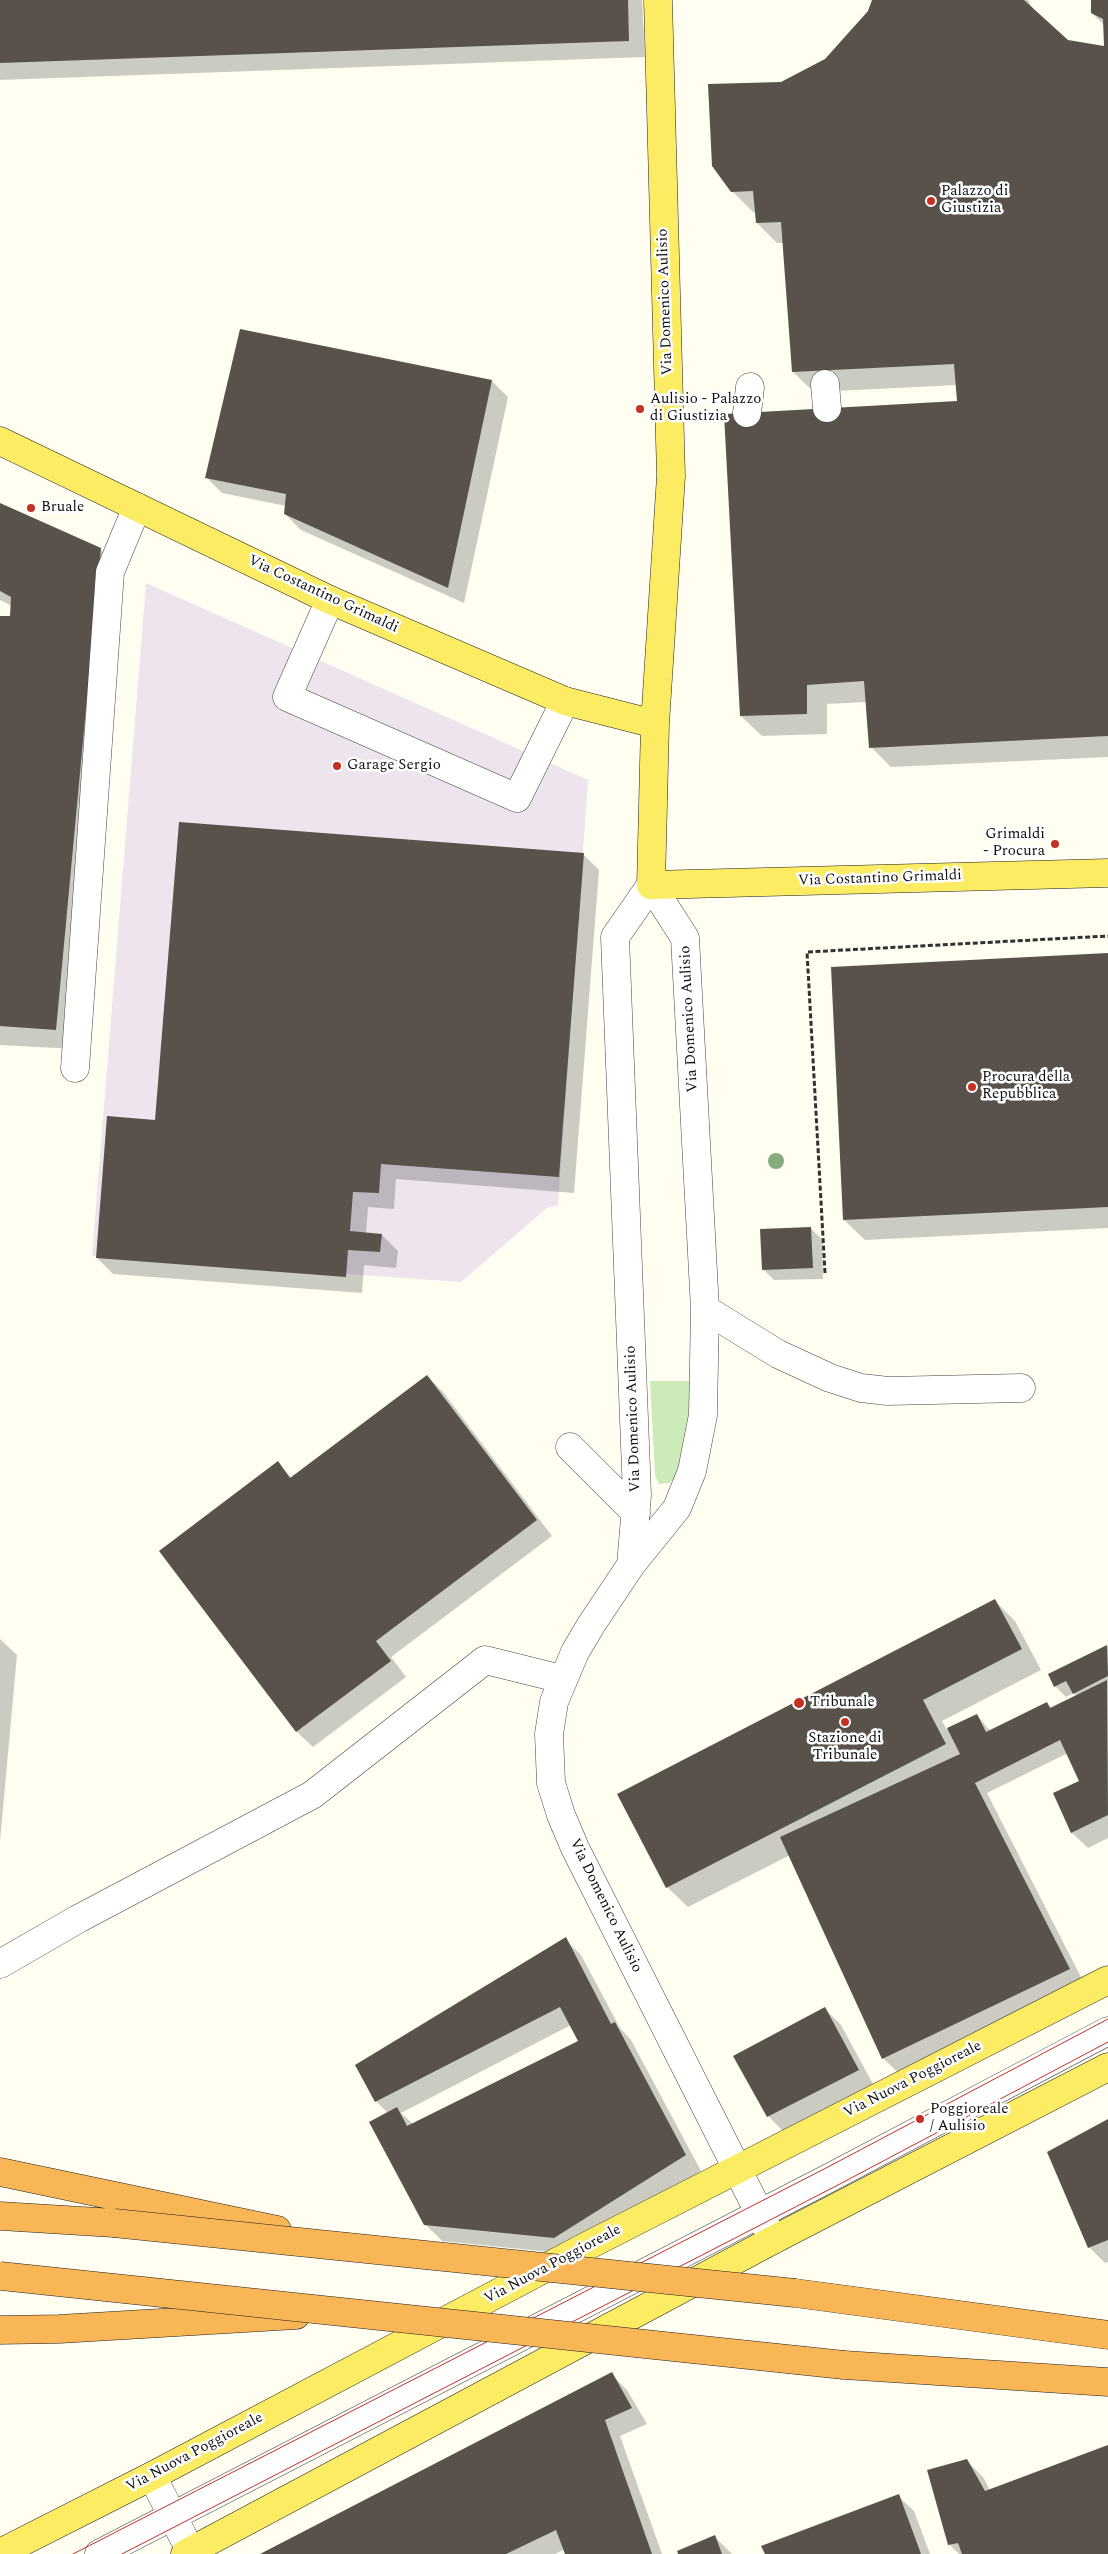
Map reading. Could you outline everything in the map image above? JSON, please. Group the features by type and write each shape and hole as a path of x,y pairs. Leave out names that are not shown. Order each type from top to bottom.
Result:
{"highway":[{"path":"0,2172 347,2246"},
{"path":"0,2216 114,2222 795,2292 1108,2335"},
{"path":"0,2276 844,2365 1108,2382"},
{"path":"0,2330 60,2329 338,2312"}],"main road":[{"name":"Via Domenico Aulisio","path":"651,885 655,724 671,476 658,0"},
{"name":"Via Costantino Grimaldi","path":"0,441 330,600 565,701 655,724"},
{"name":"Via Costantino Grimaldi","path":"651,885 1108,872"},
{"name":"Via Nuova Poggioreale","path":"0,2553 152,2476 578,2251 1108,1980"},
{"path":"189,2553 773,2240 1108,2067"}],"street":[{"path":"75,1068 110,572 137,507"},
{"path":"330,600 287,697 517,798 565,701"},
{"name":"Via Domenico Aulisio","path":"631,1565 636,1513 615,937 651,885 686,938 705,1309 703,1416 692,1471 677,1508 631,1565 591,1625 562,1679 554,1702 549,1734 551,1783 560,1814 773,2240"},
{"path":"705,1309 778,1354 830,1378 861,1388 888,1392 1021,1388"},
{"path":"570,1447 636,1513"},
{"path":"0,1964 78,1919 312,1795 484,1660 562,1679"},
{"path":"99,2554 759,2214 1108,2031"},
{"path":"152,2476 189,2553"}],"path":[{"path":"825,1273 807,952 1108,936"}],"shaded area":[{"path":"146,583 588,780 558,1205 547,1208 461,1282 92,1256"}],"green space":[{"path":"650,1381 691,1381 691,1407 677,1477 669,1483 659,1484 655,1476"}],"building":[{"path":"0,0 628,0 629,41 0,63"},
{"path":"872,0 1024,0 1068,40 1104,46 1103,19 1091,13 1091,0 1108,0 1108,736 869,748 864,681 807,685 807,714 740,716 724,414 957,401 954,364 792,372 781,222 756,223 753,191 731,192 712,166 708,84 781,82 825,59 868,11"},
{"path":"240,329 492,380 448,588 284,514 286,494 205,478"},
{"path":"0,503 101,548 56,1030 0,1026 0,616 10,616 11,597 0,591"},
{"path":"179,822 584,853 559,1177 381,1164 379,1193 353,1192 350,1231 382,1234 380,1252 348,1250 346,1277 96,1258 107,1116 155,1120"},
{"name":"Procura della Repubblica","path":"1108,953 1108,1207 843,1220 831,967"},
{"path":"811,1227 813,1268 762,1270 760,1229"},
{"path":"427,1375 537,1520 376,1641 391,1661 296,1732 159,1551 278,1461 290,1478"},
{"name":"Stazione di Tribunale","path":"995,1599 1022,1649 923,1700 946,1744 666,1888 617,1794"},
{"path":"1107,1645 1108,1676 1073,1694 1066,1681 1054,1687 1048,1674"},
{"path":"1107,1680 1108,1815 1071,1833 1053,1793 1079,1781 1060,1740 975,1783 1070,1969 882,2059 780,1837 960,1754 947,1728 977,1714 986,1732 1047,1702 1050,1708"},
{"path":"566,1937 611,2024 615,2022 686,2155 554,2238 424,2225 369,2122 397,2107 407,2126 578,2041 560,2007 375,2102 355,2065"},
{"path":"825,2007 859,2070 767,2117 733,2056"},
{"path":"1108,2119 1108,2240 1088,2248 1047,2152"},
{"path":"612,2372 632,2408 605,2420 652,2554 565,2554 556,2530 506,2554 260,2554"},
{"path":"1108,2445 1108,2554 962,2554 958,2543 948,2545 927,2470 967,2459 985,2491"},
{"path":"899,2494 921,2554 765,2554 761,2546"},
{"path":"715,2535 722,2554 678,2554 677,2551"}],"tram line":[{"path":"73,2554 826,2168 1108,2019"},
{"path":"122,2554 836,2186 1108,2042"}],"place":[{"name":"Palazzo di Giustizia","path":"931,201"},
{"name":"Aulisio - Palazzo di Giustizia","path":"640,409"},
{"name":"Bruale","path":"31,508"},
{"name":"Garage Sergio","path":"337,766"},
{"name":"Grimaldi - Procura","path":"1055,844"},
{"name":"Procura della Repubblica","path":"972,1087"},
{"name":"Tribunale","path":"799,1703"},
{"name":"Stazione di Tribunale","path":"845,1722"},
{"name":"Poggioreale / Aulisio","path":"920,2119"}]}
